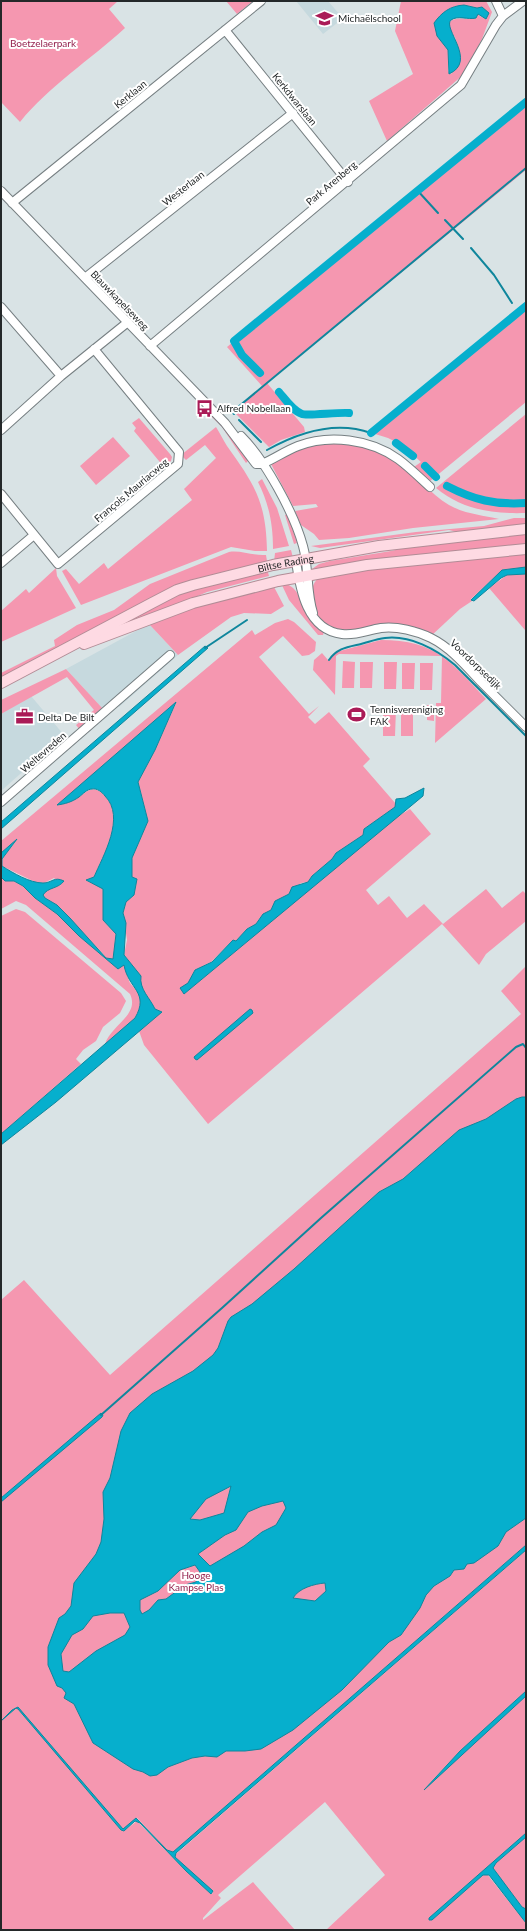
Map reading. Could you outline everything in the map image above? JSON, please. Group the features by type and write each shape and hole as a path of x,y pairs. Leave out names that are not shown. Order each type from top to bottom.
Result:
{"main road":[{"name":"Biltse Rading","path":"1,683 177,590 228,576 301,560 379,546 526,528"},
{"name":"Biltse Rading","path":"61,652 193,603 303,576 391,562 526,549"}],"street":[{"name":"Kerklaan","path":"12,203 261,1"},
{"path":"496,1 503,16"},
{"name":"Park Arenberg","path":"150,346 461,86 496,25 503,16 523,1"},
{"name":"Kerkdwarslaan","path":"225,30 348,182"},
{"name":"Westerlaan","path":"85,278 293,113"},
{"name":"Blauwkapelseweg","path":"1,191 225,423 256,464 266,462"},
{"path":"1,307 61,376"},
{"path":"2,426 128,322"},
{"name":"François Mauriacweg","path":"34,534 58,564 178,464 179,452 94,349"},
{"path":"301,560 303,545 266,462 298,446 312,442 346,440 368,444 383,450 397,458 430,487"},
{"path":"1,494 34,534 1,563"},
{"name":"Voordorpsedijk","path":"301,560 306,606 327,629 343,634 383,628 406,630 432,639 455,654 526,727"},
{"name":"Weltevreden","path":"1,802 170,655"}],"shaded area":[{"name":"Michaëlschool","path":"296,1 328,1 341,16 341,20 323,34"},
{"path":"149,624 178,655 119,707 112,703 104,710 66,669"},
{"path":"31,696 64,735 1,791 1,714"}],"green space":[{"name":"Boetzelaerpark","path":"1,1 118,1 109,9 125,28 57,85 31,109 20,122 1,102"},
{"path":"226,1 253,1 237,14"},
{"path":"401,1 486,1 492,12 482,39 464,74 387,141 369,101 413,74 395,31","holes":["464,5 477,8 483,18 477,14 470,19 462,18 451,21 449,24 451,32 456,40 460,63 451,74 448,71 448,50 434,24 440,16 450,8"]},
{"path":"526,98 526,170 267,383 304,427 305,432 281,440 269,447 234,412 262,386 227,347"},
{"path":"526,305 526,402 429,482 414,467 421,462 402,445 388,438 372,433"},
{"path":"207,409 237,440 250,459 246,463 222,427 205,410"},
{"path":"526,414 526,513 501,513 467,506 436,488"},
{"path":"139,418 172,457 171,461 164,467 134,431 136,428 132,423"},
{"path":"216,427 252,483 257,495 264,519 267,551 255,551 231,547 81,605 62,571 66,569 79,584 104,563 108,569 192,500 184,489 216,458 205,445 186,460 181,455"},
{"path":"113,437 130,456 96,485 80,466"},
{"path":"345,443 372,450 391,458 410,472 429,490 455,508 499,519 413,528 349,538 319,540 314,534 301,525 295,511 318,507 316,504 293,506 271,464 277,459 312,444"},
{"path":"262,479 277,508 289,546 273,549 270,514 258,482"},
{"path":"288,514 297,543 294,544 285,515"},
{"path":"514,518 526,518 526,526 461,533 449,530 320,548 311,546 416,532 484,526"},
{"path":"526,531 526,545 504,546 468,552 312,569 319,564 330,561 391,551 426,543"},
{"path":"291,550 293,558 274,562 275,553"},
{"path":"229,552 266,555 267,561 265,561 266,564 194,582 1,678 1,673 55,646 54,640 77,625 114,610 150,584"},
{"path":"526,554 526,567 502,570 471,599 472,601 460,609 431,636 417,630 404,629 373,631 342,630 329,626 319,618 314,605 314,583 322,576 328,574"},
{"path":"56,568 57,576 76,608 1,642 1,611 26,589 29,593"},
{"path":"267,569 269,576 207,592 99,633 177,594"},
{"path":"526,574 525,630 489,588 507,575"},
{"path":"281,583 287,584 295,590 308,616 324,631 323,635 318,635 289,600"},
{"path":"273,585 284,606 271,614 244,613 231,617 178,655 149,624 198,605"},
{"path":"288,619 294,622 316,642 315,651 309,655 302,656 283,636 259,657 309,714 319,706 308,717 315,724 329,712 370,759 363,766 396,804 395,807 364,829 363,835 336,853 332,859 312,876 308,882 301,883 289,894 275,901 271,910 259,919 256,924 247,929 236,941 233,940 211,962 195,970 184,994 395,818 410,809 431,834 366,890 378,905 389,896 407,918 424,904 443,924 486,889 502,908 523,891 526,894 526,921 486,954 479,965 442,924 208,1124 144,1045 139,1031 162,1012 155,1009 140,984 130,963 124,955 127,940 123,913 126,902 134,895 137,879 132,877 132,858 148,821 138,782 155,750 176,703 162,714 78,798 84,793 95,789 102,793 110,802 114,823 112,834 94,877 87,880 103,889 103,920 116,934 114,960 107,958 124,964 129,981 140,995 141,1002 140,1010 130,1023 105,1044 108,1037 124,1020 131,1008 132,1001 130,994 26,905 16,901 1,909 1,877 5,881 14,881 23,886 35,898 57,914 79,936 105,956 57,905 45,898 43,895 46,890 61,885 54,878 44,883 35,882 2,866 2,859 16,841 1,853 1,841 252,630 255,635 275,623"},
{"path":"381,640 416,644 441,656 339,654 336,656 335,695 313,670 314,660 322,653 328,660 336,652"},
{"path":"442,656 463,674 486,699 435,743 436,703 441,703"},
{"path":"343,661 355,662 354,688 342,688"},
{"path":"360,662 373,662 372,688 360,688"},
{"path":"384,662 397,662 396,689 384,689"},
{"path":"402,663 415,663 414,689 402,689"},
{"path":"420,663 433,663 432,690 420,690"},
{"path":"66,669 104,710 81,731 76,725 94,710 67,677 1,714 1,700"},
{"path":"427,705 434,706 434,721 427,720"},
{"path":"383,709 396,709 395,736 383,736"},
{"path":"401,710 413,710 413,736 401,736"},
{"path":"16,909 25,912 121,993 126,1001 120,1013 103,1027 96,1041 83,1050 76,1059 81,1064 1,1134 1,916"},
{"name":"Hooge Kampse Plas","path":"526,966 526,1545 173,1852 167,1850 137,1818 123,1830 74,1775 121,1830 124,1831 137,1821 211,1894 213,1893 174,1856 526,1550 526,1691 460,1751 430,1783 526,1696 526,1833 429,1918 432,1920 483,1875 487,1874 526,1923 526,1930 326,1930 385,1875 325,1802 218,1895 221,1898 203,1918 203,1920 253,1882 295,1930 1,1930 1,1499 55,1453 1,1498 1,1300 24,1280 110,1375 521,1014 501,991"},
{"path":"526,1837 526,1909 522,1907 493,1868 496,1863"}],"water":[{"path":"464,5 477,8 482,7 489,13 486,19 478,14 476,18 457,18 451,20 451,30 458,45 460,61 457,68 449,74 448,50 437,36 434,23 447,10"},
{"path":"526,567 526,574 507,575 501,578 474,601 471,600 502,570"},
{"path":"205,646 208,648 1,829 1,822"},
{"path":"176,702 155,750 138,782 148,821 132,858 132,877 137,879 134,895 126,902 123,913 126,923 124,955 141,976 143,989 155,1009 162,1012 56,1102 1,1145 1,1134 135,1018 140,1002 137,991 126,973 124,965 118,969 79,936 57,914 35,898 23,886 14,881 5,881 1,877 1,853 17,839 2,859 2,866 16,874 38,883 46,883 55,879 64,881 62,884 45,892 43,895 45,898 57,905 70,918 106,958 113,959 116,934 103,920 103,889 86,880 94,877 111,836 113,815 111,805 102,793 98,790 90,789 71,801 57,805"},
{"path":"424,788 423,796 184,994 180,988 188,983 195,970 212,962 233,940 236,941 247,929 256,924 263,914 271,910 275,901 289,894 292,887 308,882 312,876 332,859 336,853 363,835 364,829 395,807 396,799 405,798"},
{"path":"250,1009 253,1013 197,1060 195,1059 194,1057"},
{"name":"Hooge Kampse Plas","path":"526,1097 526,1518 506,1532 498,1546 474,1563 467,1564 464,1569 454,1570 450,1576 434,1586 426,1595 420,1608 401,1635 389,1642 342,1690 293,1730 261,1749 226,1751 217,1757 205,1756 192,1758 168,1767 157,1775 150,1776 133,1769 93,1743 74,1704 64,1698 66,1693 62,1688 57,1686 48,1665 48,1647 59,1618 65,1614 71,1606 74,1583 96,1554 101,1542 104,1519 103,1492 110,1478 121,1431 130,1413 152,1394 193,1371 213,1355 218,1348 228,1321 231,1317 252,1304 294,1269 379,1192 403,1179 459,1130 486,1119 516,1099","holes":["231,1486 224,1513 200,1520 190,1519 206,1499","283,1501 286,1508 276,1525 262,1532 244,1546 210,1566 198,1554 225,1535 236,1530 248,1512 262,1506","195,1565 200,1572 196,1582 185,1585 166,1599 158,1600 149,1610 142,1614 140,1610 140,1600 158,1591 180,1570","325,1583 326,1591 315,1601 293,1598 303,1589 316,1584","110,1613 124,1613 130,1627 125,1635 96,1651 69,1672 63,1671 61,1654 72,1635 83,1629 93,1616"]},
{"path":"101,1413 103,1415 102,1417 1,1502 1,1498"},
{"path":"526,1545 526,1550 176,1853 175,1857 213,1891 211,1894 186,1871 140,1823 135,1821 124,1831 121,1830 16,1708 18,1707 123,1829 136,1818 167,1850 173,1852"},
{"path":"526,1691 526,1696 424,1790 460,1751"},
{"path":"16,1708 1,1721 12,1710"},
{"path":"526,1833 526,1837 496,1863 493,1868 522,1907 526,1909 526,1923 489,1875 483,1875 432,1920 429,1920 429,1918"}],"waterway":[{"path":"260,373 242,355 234,341 526,102"},
{"path":"232,412 526,168"},
{"path":"417,190 438,213"},
{"path":"445,220 463,239"},
{"path":"471,248 494,275 512,303"},
{"path":"371,433 526,306"},
{"path":"279,392 292,408 302,414 349,413"},
{"path":"226,406 234,414"},
{"path":"239,420 261,442"},
{"path":"267,450 304,433 318,430 344,428 358,429 371,433"},
{"path":"396,443 413,456"},
{"path":"425,466 436,477"},
{"path":"447,486 466,495 494,502 526,503"},
{"path":"205,648 247,620"},
{"path":"329,660 339,650 382,638 404,639 422,644 448,659 455,665 526,736"},
{"path":"101,1415 321,1218 516,1047 523,1044 526,1048"}],"place":[{"name":"Michaëlschool","path":"325,18"},
{"name":"Alfred Nobellaan","path":"204,408"},
{"name":"Tennisvereniging FAK","path":"357,715"},
{"name":"Delta De Bilt","path":"25,717"}]}
